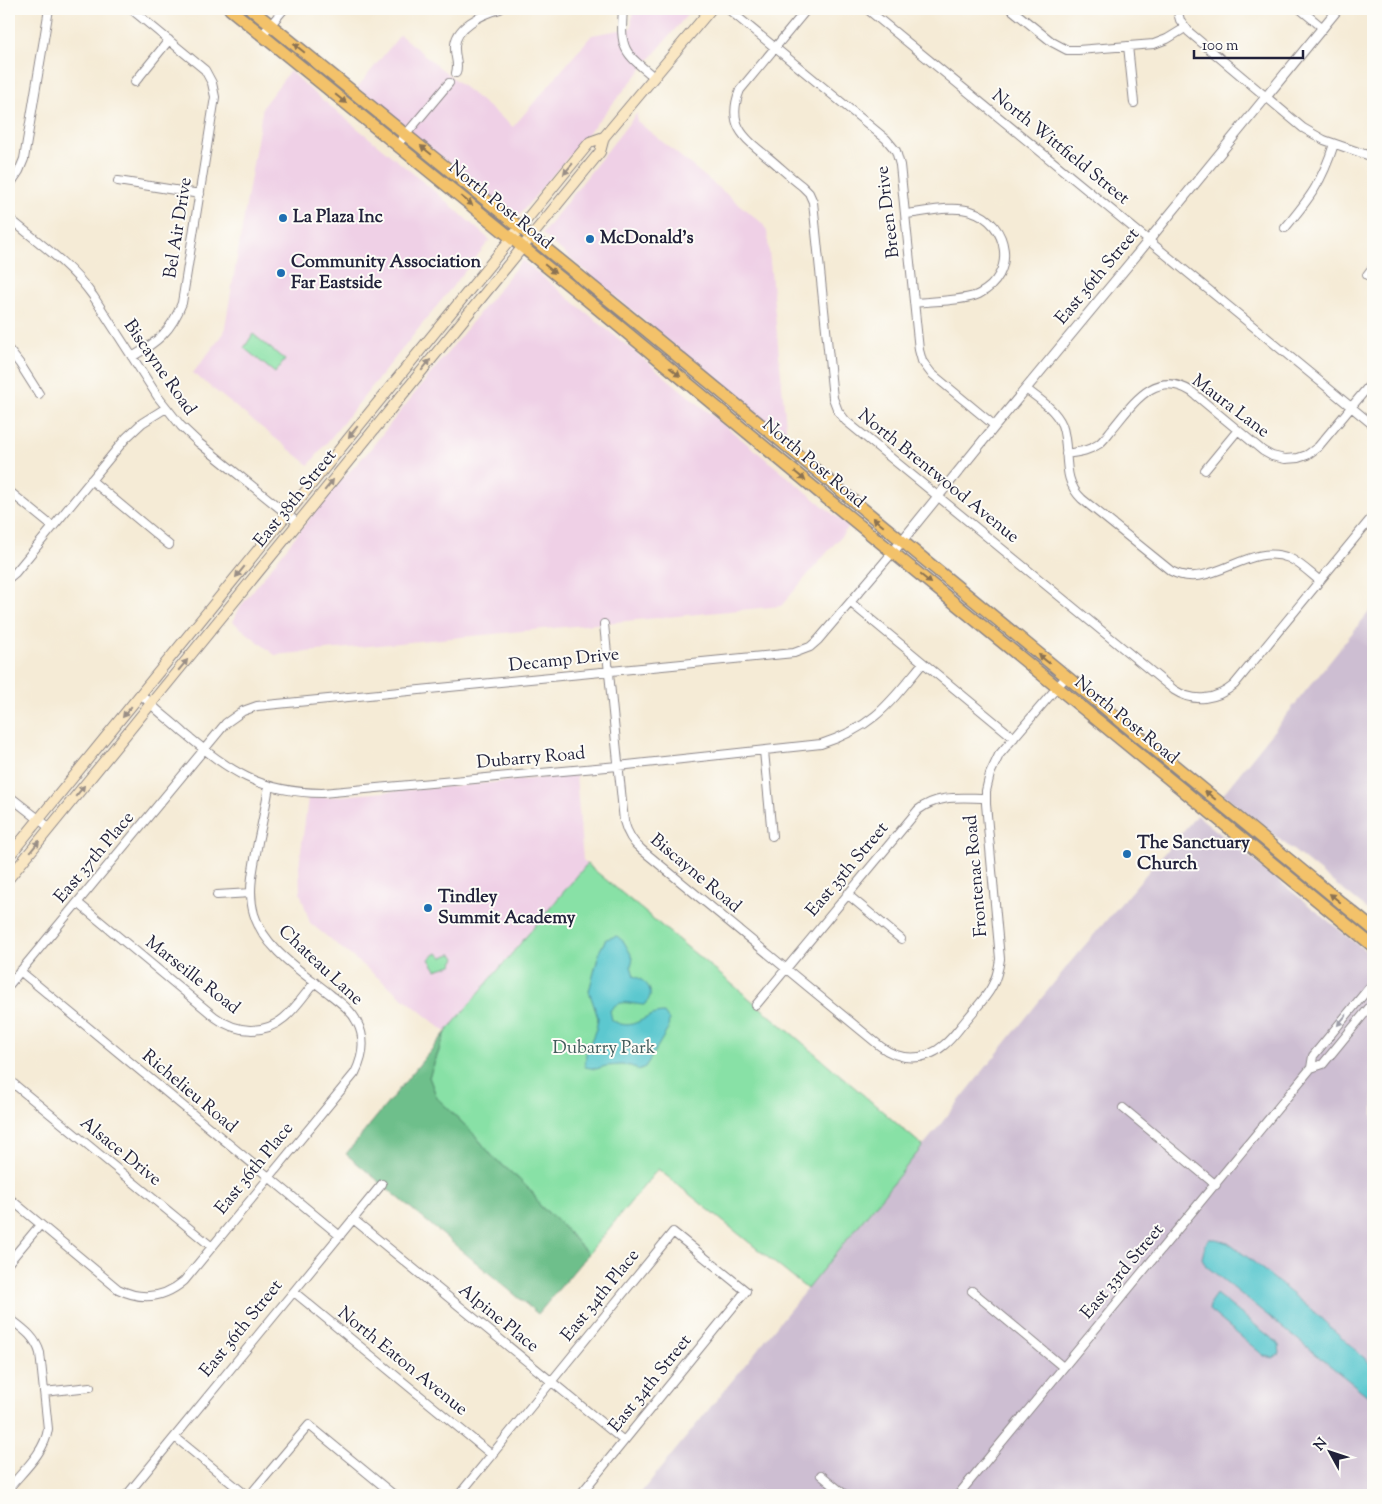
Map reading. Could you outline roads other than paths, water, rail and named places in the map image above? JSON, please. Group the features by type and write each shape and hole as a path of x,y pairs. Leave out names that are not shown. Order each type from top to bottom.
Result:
{"main road":[{"name":"North Post Road","path":"230,9 897,547 1066,677 1373,929"},
{"name":"North Post Road","path":"252,9 531,236 897,547 1057,687 1373,946"},
{"name":"East 38th Street","path":"9,878 600,152 604,137 711,9"},
{"name":"East 38th Street","path":"9,856 590,142 604,137"}],"street":[{"path":"9,186 24,159 49,9"},
{"path":"130,9 168,40 135,82"},
{"path":"262,35 284,9"},
{"path":"456,73 458,62 455,45 460,32 488,12 500,9"},
{"path":"623,9 621,30 624,46 634,60 654,77"},
{"name":"Breen Drive","path":"728,9 890,144 897,154 900,162 906,214 919,350 925,366 995,426"},
{"path":"775,48 807,9"},
{"name":"North Wittfield Street","path":"867,9 1373,425"},
{"path":"1011,9 1052,42 1064,49 1078,50 1147,45 1160,42 1184,28"},
{"path":"1177,9 1184,28 1309,132 1334,144 1373,157"},
{"path":"1300,9 1323,28 1338,9"},
{"name":"East 36th Street","path":"897,547 1323,28"},
{"name":"Bel Air Drive","path":"132,357 165,334 180,310 214,104 215,94 205,70 168,40"},
{"path":"1128,46 1134,103"},
{"name":"North Brentwood Avenue","path":"775,48 740,90 734,106 735,117 737,126 745,138 804,188 813,202 834,401 838,411 846,421 1174,690 1189,697 1206,698 1223,693 1234,685 1320,581"},
{"path":"397,145 449,83"},
{"path":"1285,228 1319,183 1334,144"},
{"path":"118,182 200,194"},
{"path":"906,214 955,209 972,211 984,217 994,226 1001,238 1004,251 1003,266 998,277 992,285 978,295 914,303"},
{"name":"Biscayne Road","path":"9,218 78,277 93,296 166,408 194,438 298,523"},
{"path":"1367,275 1373,268"},
{"path":"9,350 16,357 39,394"},
{"path":"1352,407 1373,381"},
{"name":"Maura Lane","path":"1066,454 1083,452 1098,444 1140,397 1147,391 1163,385 1176,385 1190,390 1266,452 1281,459 1301,458 1313,452 1352,407"},
{"path":"1026,388 1051,409 1057,417 1064,435 1068,477 1077,494 1174,573 1199,577 1256,556 1273,554 1295,561 1320,581 1373,516"},
{"path":"9,578 53,527 114,450 132,432 166,408"},
{"path":"1204,470 1238,430"},
{"path":"91,480 169,545"},
{"path":"9,491 53,527"},
{"name":"Decamp Drive","path":"204,749 234,716 257,706 609,673 801,652 818,640 897,547"},
{"path":"851,603 1014,738"},
{"name":"Biscayne Road","path":"604,624 624,821 630,837 636,846 883,1049 895,1055 913,1058"},
{"name":"Dubarry Road","path":"141,694 150,704 221,763 238,773 269,786 293,792 322,793 618,766 821,744 852,732 870,722 887,706 923,663"},
{"name":"Frontenac Road","path":"913,1058 930,1054 945,1044 990,991 998,976 1000,959 986,798 989,780 994,764 1004,749 1066,677"},
{"name":"East 37th Place","path":"9,985 204,749"},
{"path":"764,751 772,836"},
{"name":"Chateau Lane","path":"269,786 251,879 254,913 266,938 279,953 345,1007 354,1017 360,1030 363,1051"},
{"path":"9,796 50,828"},
{"name":"East 35th Street","path":"756,1005 913,814 930,802 946,798 986,798"},
{"path":"217,895 251,893"},
{"path":"847,894 902,939"},
{"name":"Marseille Road","path":"78,903 215,1017 233,1028 253,1030 276,1024 289,1013 315,982"},
{"name":"Richelieu Road","path":"20,972 340,1236"},
{"name":"East 33rd Street","path":"958,1495 1311,1068 1313,1056 1373,983"},
{"name":"East 33rd Street","path":"1311,1068 1323,1064 1373,1003"},
{"name":"East 36th Place","path":"40,1225 118,1289 141,1296 158,1295 171,1291 184,1281 212,1248 355,1073 363,1051"},
{"name":"Alsace Drive","path":"9,1080 212,1248"},
{"path":"1124,1108 1216,1185"},
{"name":"East 36th Street","path":"127,1495 382,1184"},
{"path":"9,1198 40,1225 9,1262"},
{"name":"Alpine Place","path":"353,1220 624,1441"},
{"name":"East 34th Place","path":"459,1495 672,1232"},
{"name":"East 34th Street","path":"580,1495 746,1291 672,1232"},
{"path":"972,1291 1063,1367"},
{"name":"North Eaton Avenue","path":"294,1292 492,1455"},
{"path":"9,1318 31,1336 38,1347 48,1429 43,1446 9,1488"},
{"path":"44,1392 90,1387"},
{"path":"250,1495 308,1425 394,1495"},
{"path":"175,1437 246,1495"},
{"path":"821,1475 845,1495"}],"water":[{"path":"617,936 624,942 633,958 631,966 634,976 647,985 650,996 644,1005 617,1004 610,1011 612,1020 626,1025 664,1013 669,1020 668,1029 652,1056 645,1067 638,1070 631,1066 621,1065 596,1069 585,1067 586,1053 596,1029 598,1018 589,991 600,950 606,939"},
{"path":"1209,1239 1228,1243 1250,1259 1313,1311 1373,1366 1373,1400 1206,1266 1202,1258"},
{"path":"1216,1294 1279,1344 1280,1354 1273,1358 1264,1356 1209,1310 1211,1301"}],"place":[{"name":"La Plaza Inc","path":"283,218"},
{"name":"McDonald's","path":"590,239"},
{"name":"Community Association Far Eastside","path":"281,273"},
{"name":"The Sanctuary Church","path":"1127,854"},
{"name":"Tindley Summit Academy","path":"428,908"}],"park label":[{"name":"Dubarry Park","path":"604,1049"}]}
